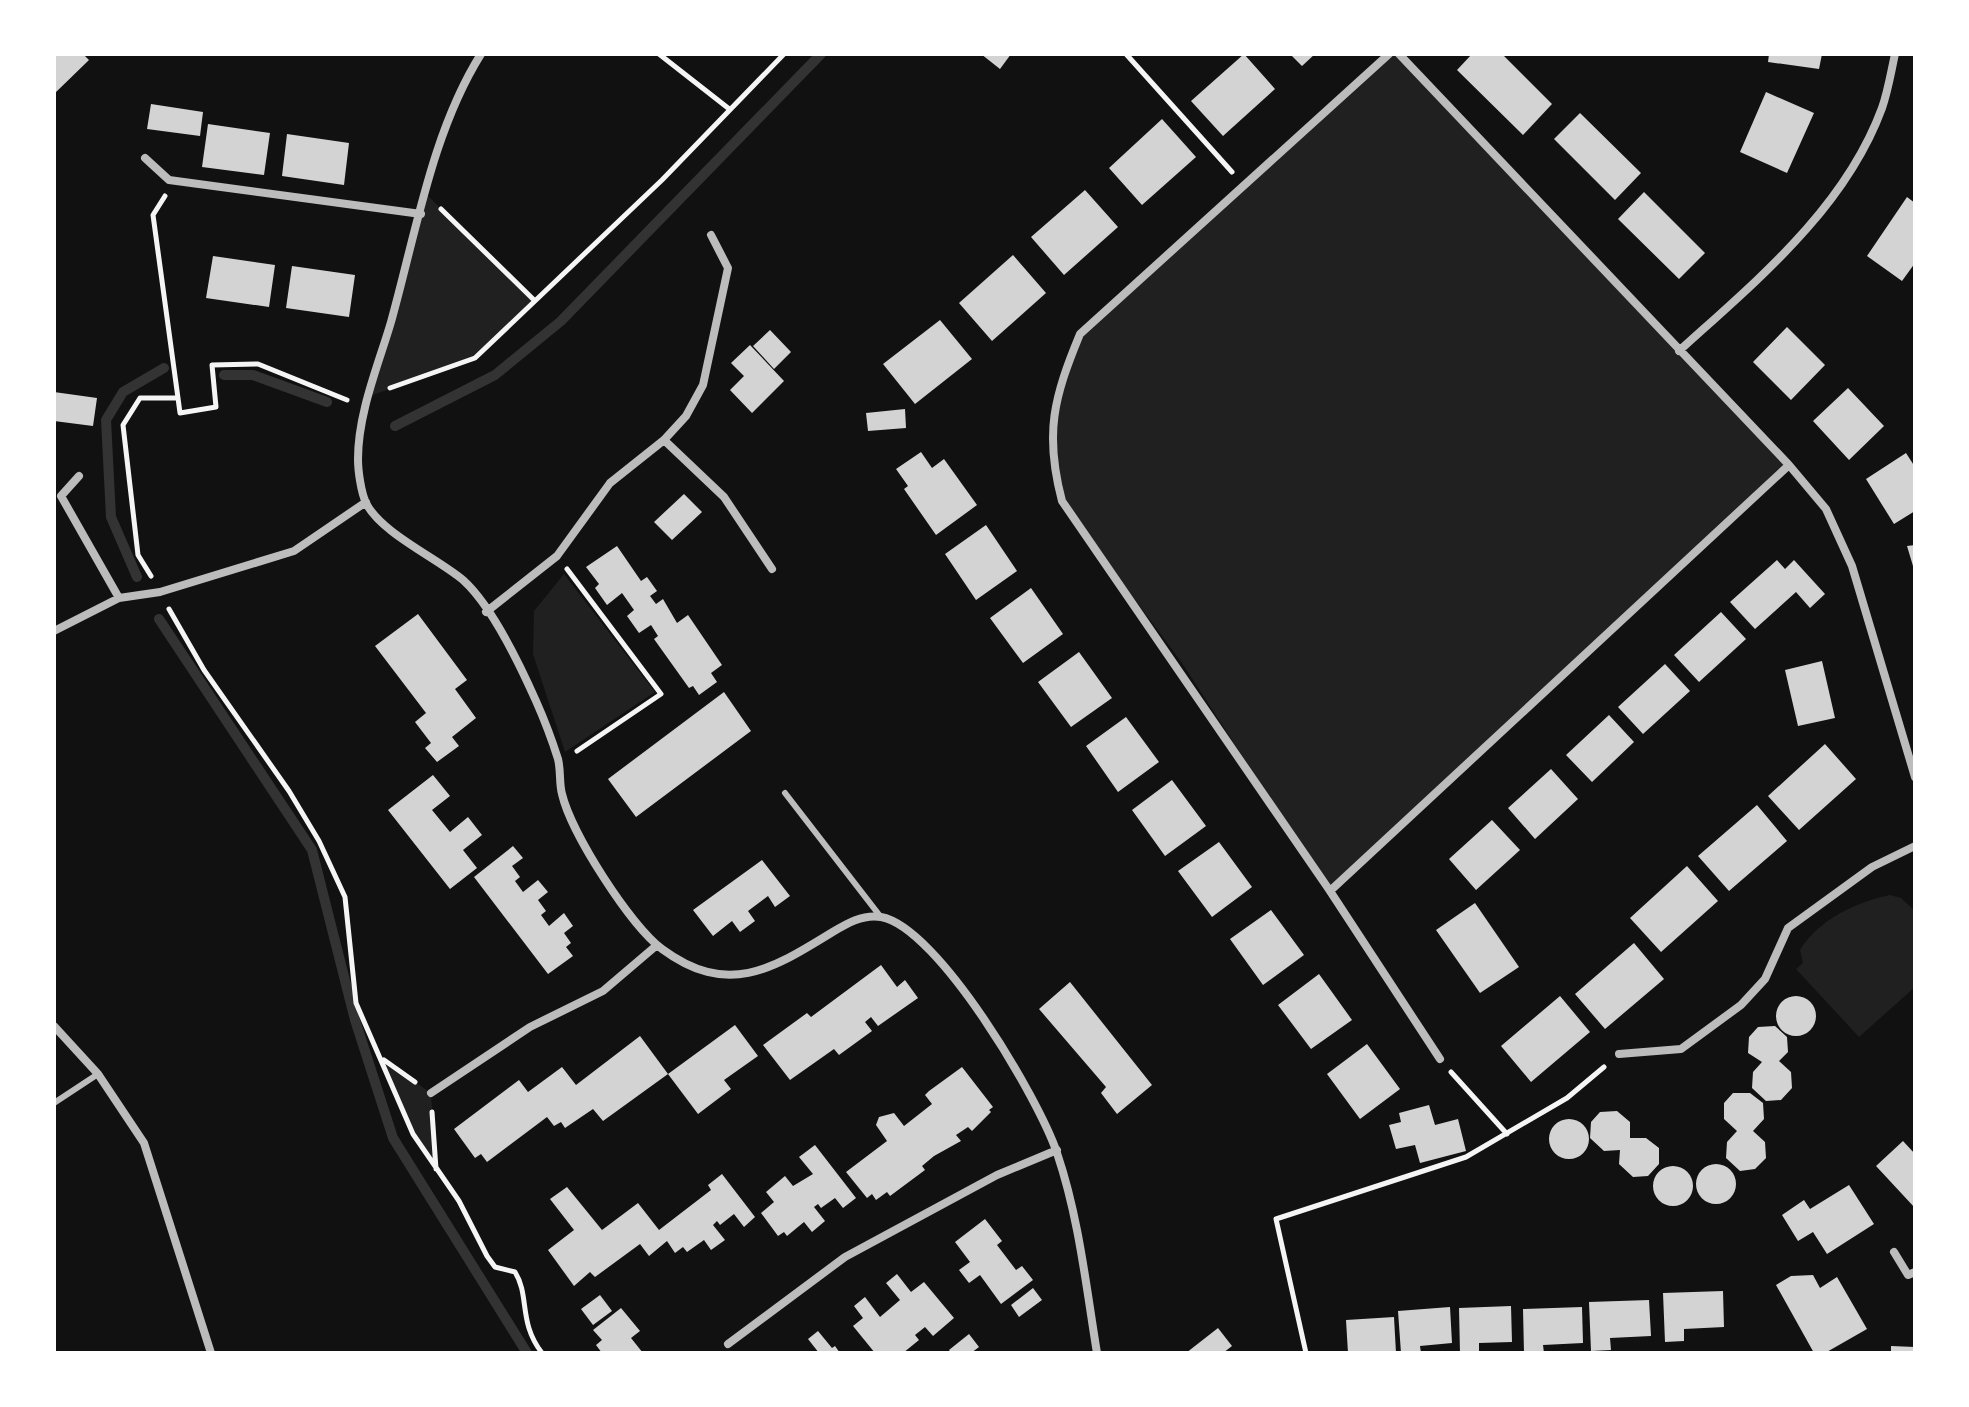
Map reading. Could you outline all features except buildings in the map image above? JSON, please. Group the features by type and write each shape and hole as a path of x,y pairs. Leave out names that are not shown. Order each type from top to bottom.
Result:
{"street":[{"path":"481,54 468,75 441,144 368,399 358,460 366,502 401,536 465,582 486,612 538,705 559,763 562,796 584,845 617,895 657,945 689,968 736,977 771,966 854,919 880,916 903,926 949,971 1029,1092 1057,1150 1079,1232 1097,1353"},
{"path":"1389,54 1080,334 1061,381 1052,428 1051,461 1062,501 1330,891 1440,1059"},
{"path":"1399,54 1789,465 1826,509 1852,566 1915,777"},
{"path":"1679,351 1749,288 1814,221 1856,162 1882,107 1895,54"},
{"path":"145,158 169,180 421,214"},
{"path":"486,612 557,556 610,483 664,440 686,416 703,385 716,338 728,268 711,235"},
{"path":"664,440 724,497 772,569"},
{"path":"1330,891 1789,465"},
{"path":"79,476 61,496 119,598"},
{"path":"54,631 119,598 160,592 294,551 366,502"},
{"path":"1619,1054 1681,1049 1741,1005 1765,979 1788,928 1872,867 1915,846"},
{"path":"431,1093 530,1027 603,991 657,945"},
{"path":"54,1026 98,1074 144,1143 211,1353"},
{"path":"728,1344 845,1257 997,1175 1057,1150"},
{"path":"1894,1252 1908,1275 1915,1272"}],"lane":[{"path":"785,793 880,916"},
{"path":"54,1103 98,1074"}],"path":[{"path":"659,54 728,108"},
{"path":"169,180 164,200 153,215 180,413 216,407 212,365 258,364 348,401 368,399 475,358 662,180 728,108 784,54"},
{"path":"1126,54 1244,184"},
{"path":"426,194 534,300"},
{"path":"178,398 140,398 123,425 138,555 204,670 244,724 319,841 345,897 356,1003 413,1134 459,1201 495,1267 515,1272 522,1282 529,1337 542,1353"},
{"path":"557,556 661,694 559,763"},
{"path":"1306,1353 1276,1219 1466,1157 1567,1098 1619,1054"},
{"path":"1440,1059 1507,1134"}],"shaded area":[{"path":"1389,54 1399,54 1789,465 1330,891 1182,663 1062,501 1052,428 1080,334"},
{"path":"426,194 534,300 475,358 370,396"},
{"path":"564,574 655,692 565,752 533,654 534,611"},
{"path":"1890,895 1901,898 1915,911 1915,987 1859,1037 1796,969 1803,963 1800,950 1828,921 1865,902"},
{"path":"382,1059 431,1093 436,1170 413,1134"}],"waterway":[{"path":"395,426 495,375 561,321 821,54"},
{"path":"137,577 111,517 106,420 123,392 164,368"},
{"path":"224,375 253,375 327,402"},
{"path":"159,619 312,850 355,1020 393,1138 527,1353"}]}
